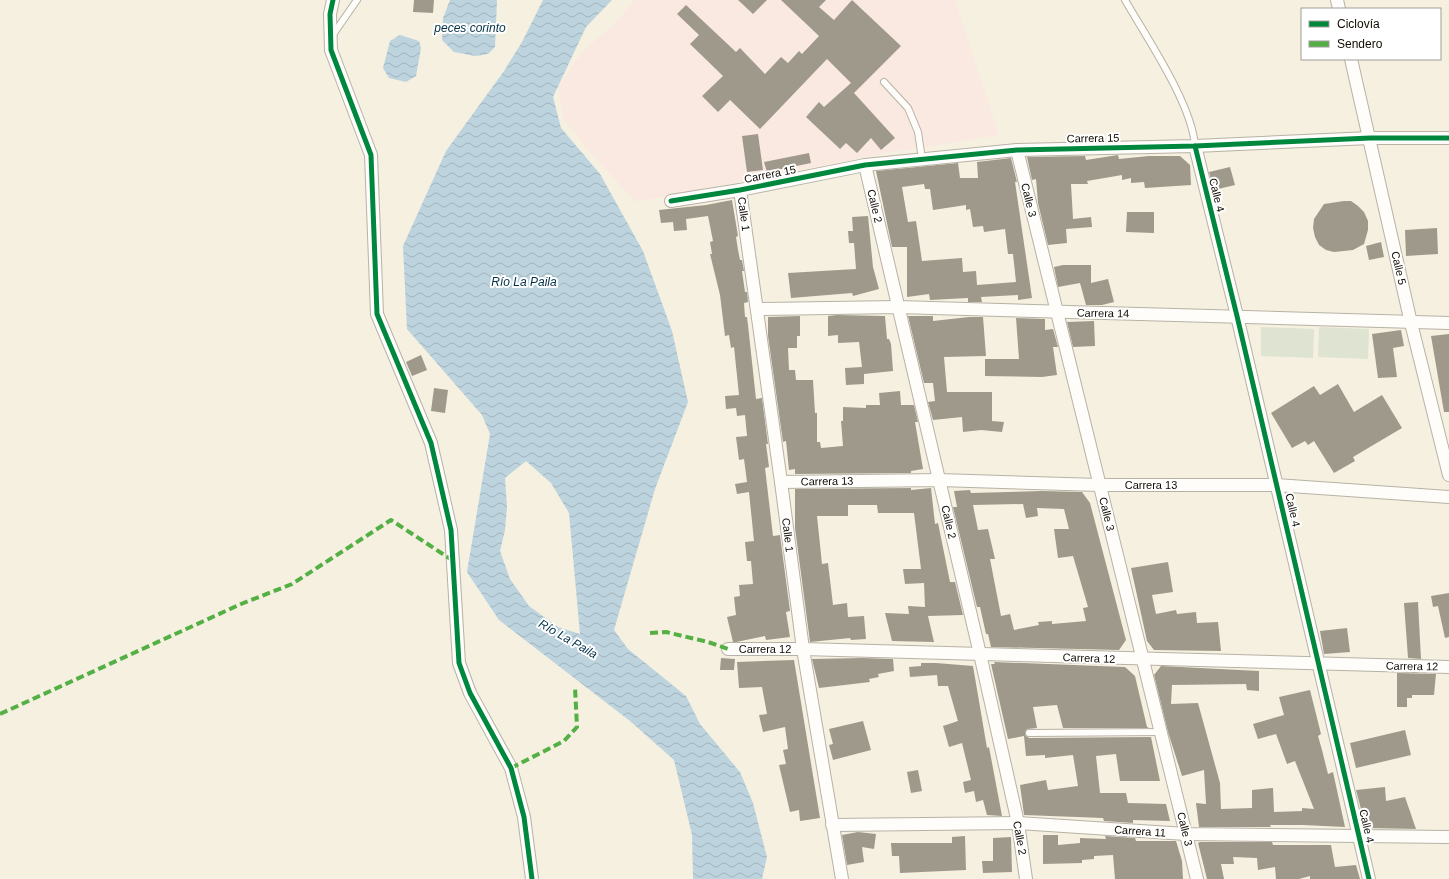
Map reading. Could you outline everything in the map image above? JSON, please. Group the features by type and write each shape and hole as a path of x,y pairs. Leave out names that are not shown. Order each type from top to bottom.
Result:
{"street":[{"path":"333,0 330,14 331,50 371,154 377,314 430,443 451,530 459,663 470,693 510,768 524,817 532,879"},
{"name":"Calle 5","path":"1351,60 1411,323 1449,475"},
{"name":"Carrera 15","path":"671,201 740,190 865,165 1017,150 1195,146 1370,138 1449,138"},
{"name":"Calle 4","path":"1195,146 1237,316 1369,879"},
{"name":"Calle 3","path":"1017,150 1197,879"},
{"name":"Calle 2","path":"865,165 980,654 1018,823 1026,879"},
{"name":"Calle 1","path":"740,190 782,482 803,649 842,879"},
{"name":"Carrera 14","path":"757,309 898,307 1449,323"},
{"name":"Carrera 13","path":"782,482 939,480 1099,485 1276,485 1449,496"},
{"name":"Carrera 12","path":"728,649 803,649 1449,667"},
{"name":"Carrera 11","path":"832,824 1018,823 1186,834 1449,837"}],"lane":[{"path":"331,37 357,0"},
{"path":"1125,0 1172,82 1194,132 1195,146"},
{"path":"884,82 908,108 918,132 922,159"},
{"path":"1030,733 1161,732"}],"shaded area":[{"path":"635,0 955,0 999,135 876,155 636,202 591,153 564,120 558,87 582,52 614,24"}],"green space":[{"path":"1261,327 1314,329 1313,358 1261,356"},
{"path":"1319,327 1369,329 1368,359 1318,357"}],"water":[{"name":"peces corinto","path":"450,0 497,0 495,47 488,54 475,56 454,52 442,40 443,18"},
{"name":"Río La Paila","path":"543,0 612,0 586,27 553,97 561,128 600,174 643,251 672,331 688,402 655,489 614,630 628,649 686,696 700,724 740,772 753,803 767,857 762,879 693,879 692,835 674,760 630,721 499,620 467,572 490,434 482,415 407,329 403,246 446,151 504,71 522,42","holes":["526,461 551,483 569,513 580,634 558,627 529,606 510,579 500,551 505,530 507,507 505,478"]},
{"path":"400,35 419,41 421,48 416,76 406,82 389,78 383,68 390,41"}],"building":[{"path":"414,0 434,0 433,13 413,12"},
{"path":"738,0 767,0 753,14"},
{"path":"781,0 826,0 819,7 834,20 852,0 901,46 854,93 895,138 881,150 871,138 857,153 846,143 840,149 806,117 819,102 824,107 851,83 827,59 760,129 730,100 718,112 702,96 723,76 690,44 699,35 677,14 686,5 736,52 740,48 765,74 781,57 788,63 799,51 802,54 819,36"},
{"path":"758,134 763,170 747,172 742,136"},
{"path":"809,153 811,163 767,172 764,162"},
{"path":"1118,155 1119,159 1149,156 1180,156 1190,165 1191,185 1145,188 1144,182 1131,183 1131,178 1122,180 1122,175 1087,181 1088,184 1071,184 1073,219 1091,217 1092,227 1066,229 1067,243 1048,245 1038,203 1036,179 1032,180 1027,157 1085,156 1086,160"},
{"path":"1011,158 1017,182 1015,182 1032,298 1018,300 1018,295 981,297 982,302 968,302 968,298 930,300 929,294 907,297 907,247 892,247 876,171 958,163 960,178 978,178 977,162","holes":["924,184 925,189 930,189 933,210 966,205 966,210 970,209 973,227 983,226 984,232 1005,229 1008,254 1013,254 1016,282 977,285 976,271 963,272 962,258 922,261 916,221 908,222 902,187"]},
{"path":"1230,167 1235,185 1214,190 1209,172"},
{"path":"732,200 738,236 736,237 738,250 744,271 742,271 745,292 747,292 748,302 744,303 745,317 747,317 756,399 762,398 768,444 766,444 769,467 765,468 773,536 780,535 790,611 786,612 790,637 766,640 765,636 736,642 733,642 727,617 736,615 734,597 740,596 739,585 753,584 751,561 747,561 745,542 754,541 749,492 737,494 735,484 747,482 744,459 739,460 736,437 747,436 745,415 737,416 736,408 726,409 725,396 739,395 734,347 731,348 729,335 725,336 720,295 710,254 712,254 710,242 713,241 708,216 686,219 687,230 674,231 673,222 661,223 659,210 706,205"},
{"path":"1351,201 1364,212 1368,221 1368,230 1364,244 1353,250 1334,252 1326,250 1319,245 1315,237 1313,228 1314,219 1324,204"},
{"path":"1127,212 1154,212 1154,233 1126,232"},
{"path":"868,216 873,267 879,289 853,296 852,293 791,298 788,273 856,269 854,243 849,243 848,231 853,231 852,217"},
{"path":"1437,228 1438,254 1406,256 1405,230"},
{"path":"1381,242 1384,257 1369,260 1366,246"},
{"path":"1063,265 1091,265 1091,283 1108,279 1114,302 1102,305 1086,305 1080,283 1058,287 1054,267"},
{"path":"800,316 800,336 797,336 797,348 788,348 789,370 795,370 796,380 813,380 815,413 817,413 817,442 820,442 821,448 843,446 841,421 843,421 843,407 866,408 866,405 880,405 879,393 900,391 901,405 914,405 918,422 915,422 923,469 911,471 911,473 795,474 795,469 789,470 786,441 783,442 768,336 768,317"},
{"path":"828,316 885,316 887,339 889,339 891,344 893,371 864,374 864,384 846,385 845,368 862,367 859,342 838,343 838,335 828,336"},
{"path":"908,316 933,316 933,321 983,317 986,356 944,357 947,392 992,392 992,421 1004,422 1002,432 981,430 963,432 962,417 933,420 928,402 935,401 933,383 924,383"},
{"path":"1016,318 1045,319 1045,330 1053,329 1058,347 1053,347 1057,375 1042,377 985,376 985,359 1019,359"},
{"path":"1094,321 1095,346 1073,347 1067,322"},
{"path":"1401,330 1404,346 1393,348 1397,377 1378,378 1372,334"},
{"path":"1449,334 1449,412 1444,412 1431,336"},
{"path":"421,355 427,370 412,376 406,362"},
{"path":"1338,384 1354,412 1382,395 1402,428 1353,457 1355,461 1334,473 1314,441 1308,445 1305,441 1292,448 1271,413 1314,386 1320,395"},
{"path":"434,388 448,390 445,413 431,411"},
{"path":"911,488 911,490 931,488 935,524 938,523 950,582 955,582 963,615 928,616 934,642 892,641 885,613 909,614 908,606 925,607 924,583 905,584 903,569 921,569 914,513 878,513 877,505 848,505 848,516 817,516 822,564 828,563 833,605 847,603 848,617 864,616 866,639 851,640 850,638 810,642 795,528 795,489"},
{"path":"970,490 971,493 1042,491 1082,492 1090,503 1126,640 1119,650 991,647 988,634 986,634 980,607 977,607 953,507 957,507 954,491","holes":["1023,504 1026,518 1038,516 1037,508 1064,509 1069,529 1054,529 1058,558 1073,556 1088,607 1083,608 1086,621 1052,624 1052,621 1038,622 1039,625 1014,630 1010,614 1001,616 990,559 995,559 988,529 978,530 973,505"]},
{"path":"1168,562 1173,592 1152,595 1156,614 1176,610 1177,614 1196,612 1197,623 1218,622 1221,651 1154,650 1147,641 1131,568"},
{"path":"1449,593 1449,637 1445,638 1438,606 1433,607 1431,596"},
{"path":"1418,602 1421,659 1408,658 1404,603"},
{"path":"1347,628 1350,652 1324,654 1320,631"},
{"path":"721,658 735,659 734,670 720,670"},
{"path":"812,659 893,659 894,671 878,674 879,677 869,679 870,682 819,688"},
{"path":"794,660 820,818 800,821 799,810 790,812 779,765 786,764 783,750 788,749 785,727 763,732 759,715 767,714 762,687 739,688 737,662"},
{"path":"994,662 1125,667 1135,676 1147,727 1149,728 1063,728 1057,705 1033,707 1037,728 1027,729 1025,735 1029,738 1151,737 1160,781 1120,781 1116,754 1096,756 1100,793 1126,793 1128,803 1166,804 1170,821 1133,820 1133,823 1104,821 1103,818 1024,815 1020,785 1046,780 1048,790 1078,786 1073,755 1045,758 1045,755 1026,756 1024,736 1008,739 991,664 995,664"},
{"path":"921,663 973,666 987,748 989,747 1002,816 987,815 983,800 976,802 974,791 965,793 963,782 971,780 962,743 949,747 943,726 958,721 948,686 938,686 937,675 910,677 909,667 921,666"},
{"path":"1161,666 1259,671 1259,691 1247,690 1246,684 1172,685 1171,704 1198,703 1220,783 1221,809 1252,808 1252,790 1273,788 1274,812 1302,811 1302,808 1314,809 1295,761 1287,764 1276,734 1258,739 1253,724 1284,715 1279,697 1310,690 1321,734 1318,736 1328,774 1333,772 1345,827 1270,825 1271,827 1199,827 1196,803 1206,804 1204,770 1182,776 1168,732 1154,675"},
{"path":"1397,673 1436,674 1434,695 1412,695 1412,698 1407,698 1407,707 1397,707"},
{"path":"863,721 871,750 833,760 829,745 833,744 829,729"},
{"path":"1405,730 1411,755 1356,768 1350,743"},
{"path":"918,770 922,791 911,793 907,772"},
{"path":"1385,787 1386,801 1405,797 1416,829 1366,828 1356,790"},
{"path":"858,832 876,834 874,849 862,847 864,862 847,865 842,835"},
{"path":"1043,835 1058,835 1058,845 1080,843 1080,838 1106,839 1105,836 1135,838 1136,841 1176,841 1182,861 1183,879 1115,879 1113,855 1094,856 1094,859 1082,860 1082,863 1043,864"},
{"path":"965,836 966,870 900,873 899,856 892,856 891,843 952,843 952,837"},
{"path":"1011,837 1012,872 983,873 982,861 993,861 993,838"},
{"path":"1272,842 1273,845 1331,845 1335,867 1356,865 1360,879 1310,879 1310,876 1299,879 1276,879 1275,867 1258,870 1257,858 1233,857 1234,864 1221,864 1224,879 1207,879 1198,843"}],"marked path":[{"path":"0,714 241,604 292,584 391,520 452,560"},
{"path":"650,633 666,632 708,642 728,649"},
{"path":"511,768 564,741 577,727 575,687"}],"cycle path":[{"path":"333,0 330,14 331,50 371,155 377,314 431,443 451,530 459,663 470,693 511,768 524,817 532,879"},
{"path":"671,201 740,190 865,165 1017,150 1195,146 1370,138 1449,138"},
{"path":"1195,146 1237,316 1369,879"}]}
